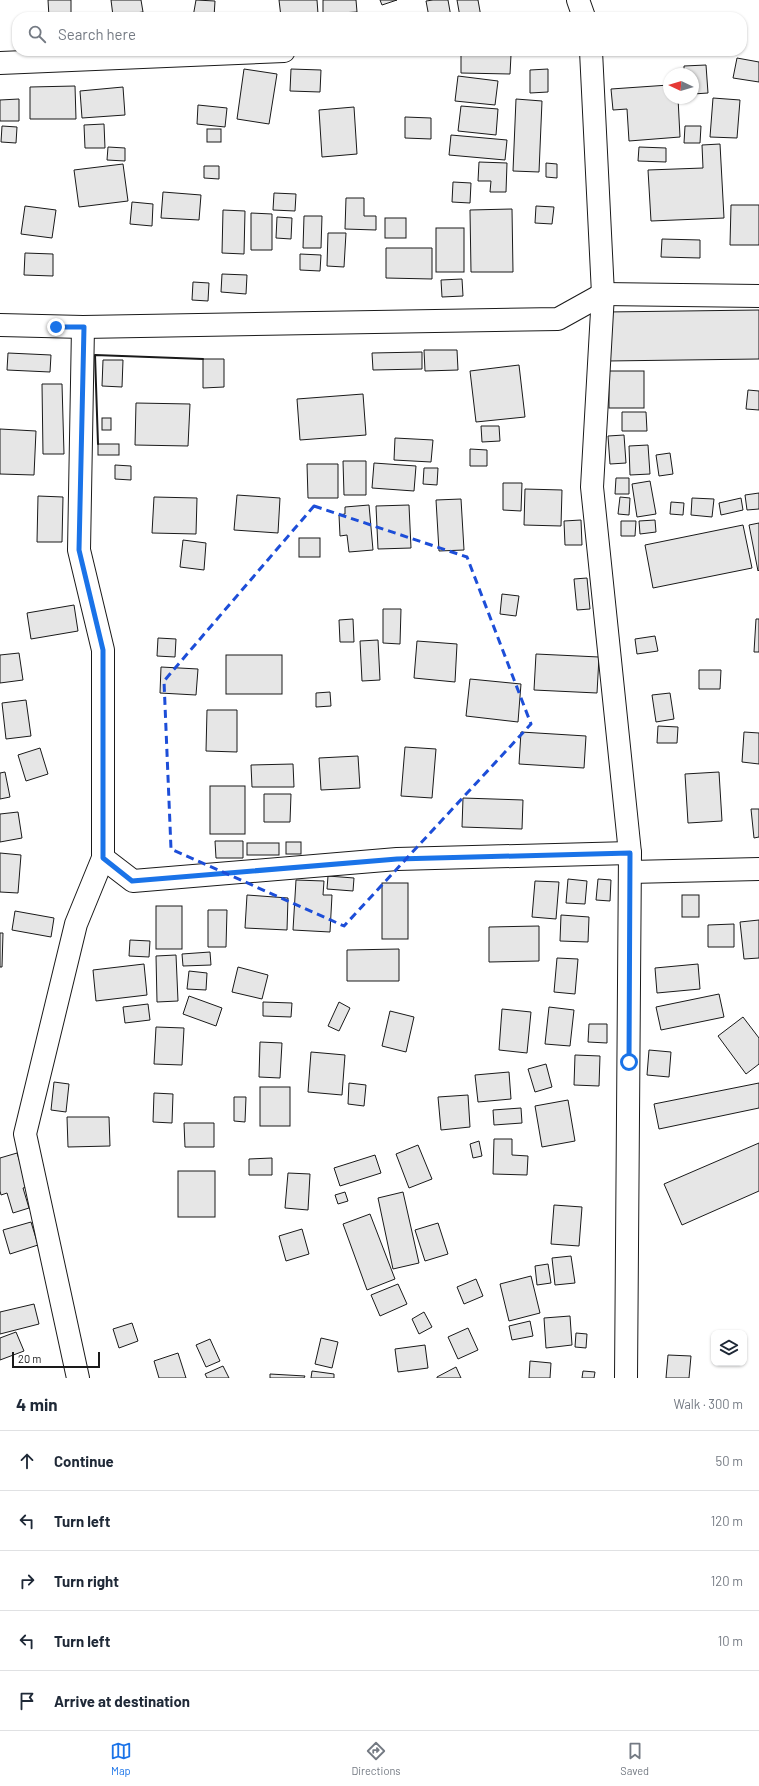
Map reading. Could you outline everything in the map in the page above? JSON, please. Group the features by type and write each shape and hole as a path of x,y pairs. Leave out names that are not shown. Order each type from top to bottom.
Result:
{"street":[{"path":"578,0 582,12"},
{"path":"0,63 166,56"},
{"path":"591,56 603,294 592,487 630,863 626,1378"},
{"path":"0,326 84,327 558,319 603,294 759,296"},
{"path":"78,1378 25,1134 76,924 103,858 103,650 79,550 84,327"},
{"path":"103,858 132,881 397,859 630,863 759,869"}],"highlighted area":[{"path":"314,506 467,557 531,724 344,926 171,849 164,681"}],"building":[{"path":"48,0 71,0 71,12 49,12"},
{"path":"111,0 141,0 143,12 112,12"},
{"path":"196,0 215,1 214,12 194,12"},
{"path":"279,0 317,0 318,12 280,12"},
{"path":"323,0 356,0 357,12 323,12"},
{"path":"380,0 397,0 382,5"},
{"path":"448,0 450,12 428,12 426,1"},
{"path":"457,0 478,0 480,12 459,12"},
{"path":"461,56 511,56 510,74 461,73"},
{"path":"737,58 759,62 759,82 733,78"},
{"path":"706,65 708,93 699,94 699,68 684,68 684,66"},
{"path":"244,69 277,74 269,124 237,119"},
{"path":"291,69 321,70 320,92 290,91"},
{"path":"548,69 548,92 530,93 530,70"},
{"path":"458,76 498,81 495,105 455,101"},
{"path":"663,85 663,104 678,104 680,137 629,141 627,109 613,110 611,89"},
{"path":"75,86 76,119 30,119 30,87"},
{"path":"123,87 125,115 82,118 80,91"},
{"path":"713,98 740,100 737,138 710,137"},
{"path":"19,99 19,121 0,121 0,100"},
{"path":"516,99 542,101 539,172 513,171"},
{"path":"198,105 227,108 225,127 197,124"},
{"path":"461,106 498,109 496,135 458,131"},
{"path":"354,107 357,154 322,157 319,110"},
{"path":"405,117 431,118 431,139 405,138"},
{"path":"104,124 105,148 85,148 84,125"},
{"path":"2,126 17,127 16,143 1,142"},
{"path":"685,126 701,126 700,143 684,143"},
{"path":"207,129 221,129 221,142 207,142"},
{"path":"451,135 507,140 505,160 449,155"},
{"path":"720,144 724,218 651,221 648,170 703,168 702,145"},
{"path":"108,147 125,148 125,161 107,160"},
{"path":"639,147 666,148 666,162 638,161"},
{"path":"479,162 507,163 506,192 490,192 491,181 478,181"},
{"path":"546,163 557,164 557,178 546,177"},
{"path":"123,164 128,201 79,207 74,170"},
{"path":"204,166 219,166 219,179 204,178"},
{"path":"453,182 471,183 470,203 452,202"},
{"path":"163,192 201,195 199,220 161,218"},
{"path":"274,193 296,194 295,211 273,210"},
{"path":"346,198 364,198 364,216 376,216 376,230 345,229"},
{"path":"132,202 153,204 152,226 130,224"},
{"path":"731,205 759,205 759,245 730,245"},
{"path":"25,206 56,210 52,238 21,234"},
{"path":"536,206 554,207 552,224 535,223"},
{"path":"512,209 513,272 471,272 470,210"},
{"path":"223,210 245,211 244,254 222,253"},
{"path":"251,213 272,214 272,250 251,250"},
{"path":"304,216 322,216 321,248 303,248"},
{"path":"277,217 292,218 291,239 276,238"},
{"path":"385,218 406,218 406,238 385,238"},
{"path":"436,228 464,228 464,272 436,272"},
{"path":"328,233 346,233 344,267 327,266"},
{"path":"662,239 700,240 700,258 661,257"},
{"path":"386,248 432,248 432,279 386,278"},
{"path":"25,253 53,254 53,276 24,275"},
{"path":"300,254 321,255 320,271 300,270"},
{"path":"222,274 247,275 246,294 221,292"},
{"path":"462,279 463,296 442,297 441,280"},
{"path":"193,282 209,283 208,301 192,300"},
{"path":"759,310 759,359 607,361 606,312"},
{"path":"424,350 457,350 458,370 425,371"},
{"path":"422,352 422,369 373,370 372,353"},
{"path":"8,353 51,355 50,372 7,370"},
{"path":"203,359 224,359 224,387 203,388"},
{"path":"103,360 123,360 122,387 102,386"},
{"path":"519,365 525,417 476,422 470,371"},
{"path":"609,371 644,371 644,408 609,408"},
{"path":"42,384 62,384 64,454 43,454"},
{"path":"748,390 759,391 759,410 746,409"},
{"path":"363,394 366,435 300,440 297,399"},
{"path":"136,403 190,404 188,446 135,445"},
{"path":"622,412 646,412 647,431 622,431"},
{"path":"102,418 111,418 111,430 102,430"},
{"path":"481,426 499,426 500,441 482,442"},
{"path":"0,429 36,431 34,475 0,474"},
{"path":"624,435 626,463 610,464 608,436"},
{"path":"395,438 433,440 431,462 394,460"},
{"path":"98,444 119,444 119,455 98,455"},
{"path":"648,445 650,474 630,475 629,446"},
{"path":"470,449 487,450 487,466 470,466"},
{"path":"670,453 673,474 659,476 656,455"},
{"path":"343,461 366,461 366,495 344,495"},
{"path":"374,463 416,466 414,491 372,488"},
{"path":"307,464 338,464 338,498 308,498"},
{"path":"115,465 131,466 131,480 115,479"},
{"path":"424,468 438,468 437,485 423,484"},
{"path":"616,478 629,478 629,494 615,494"},
{"path":"650,481 656,514 637,517 632,484"},
{"path":"503,483 522,483 521,511 503,510"},
{"path":"525,489 562,490 561,526 524,525"},
{"path":"759,493 759,509 747,510 745,495"},
{"path":"237,495 280,498 278,533 234,530"},
{"path":"38,496 63,497 62,542 37,542"},
{"path":"154,497 197,498 196,534 152,533"},
{"path":"620,497 630,498 629,515 618,514"},
{"path":"692,498 714,499 712,517 691,515"},
{"path":"741,498 743,510 721,515 719,503"},
{"path":"461,499 464,550 439,551 436,500"},
{"path":"671,502 684,503 683,515 670,514"},
{"path":"369,505 373,550 349,552 347,535 340,536 339,515 345,514 345,507"},
{"path":"409,505 411,548 378,549 376,506"},
{"path":"581,520 582,545 565,545 564,521"},
{"path":"655,520 656,532 640,534 639,521"},
{"path":"621,521 636,521 635,536 621,536"},
{"path":"759,523 759,570 758,571 749,525"},
{"path":"743,525 752,568 653,588 645,545"},
{"path":"299,538 320,538 320,557 299,557"},
{"path":"183,540 206,543 204,570 180,567"},
{"path":"587,578 590,609 577,610 574,579"},
{"path":"502,594 519,596 516,616 500,614"},
{"path":"74,605 78,631 31,639 27,613"},
{"path":"383,609 401,609 400,644 383,643"},
{"path":"353,619 354,642 340,642 339,620"},
{"path":"756,619 759,619 759,652 754,652"},
{"path":"655,636 658,651 637,654 635,639"},
{"path":"158,638 176,639 175,657 157,656"},
{"path":"378,640 380,680 362,681 360,641"},
{"path":"417,641 457,644 455,682 414,678"},
{"path":"19,653 23,680 0,683 0,655"},
{"path":"536,654 599,657 597,693 534,690"},
{"path":"226,655 282,655 282,694 226,694"},
{"path":"161,667 198,669 196,695 160,693"},
{"path":"699,670 721,670 720,689 699,689"},
{"path":"470,679 521,684 518,722 466,716"},
{"path":"330,692 331,706 316,707 316,693"},
{"path":"670,693 674,719 656,722 652,695"},
{"path":"26,700 31,736 6,739 2,703"},
{"path":"207,710 237,710 237,752 206,751"},
{"path":"658,726 678,727 677,743 657,743"},
{"path":"521,732 586,736 584,768 519,764"},
{"path":"744,732 759,733 759,764 742,762"},
{"path":"405,747 436,749 432,798 401,796"},
{"path":"40,748 48,774 26,781 18,755"},
{"path":"358,756 360,788 321,790 319,758"},
{"path":"293,764 294,787 252,787 251,765"},
{"path":"5,772 10,797 0,799 0,773"},
{"path":"719,772 722,821 688,823 685,774"},
{"path":"210,786 245,786 245,834 210,834"},
{"path":"264,794 291,794 290,822 264,822"},
{"path":"463,798 523,800 522,829 462,827"},
{"path":"751,809 759,809 759,837 754,838"},
{"path":"18,812 22,838 0,842 0,814"},
{"path":"215,841 243,841 243,858 216,858"},
{"path":"286,842 301,842 301,854 286,854"},
{"path":"247,843 279,843 279,855 247,855"},
{"path":"0,853 21,855 18,893 0,892"},
{"path":"328,876 354,878 353,891 327,889"},
{"path":"568,879 587,881 585,904 566,903"},
{"path":"598,879 611,880 610,901 596,900"},
{"path":"296,880 324,881 323,895 332,895 330,932 293,930"},
{"path":"535,881 559,882 556,919 532,917"},
{"path":"382,883 408,883 408,939 382,939"},
{"path":"247,895 288,898 287,930 245,928"},
{"path":"682,895 699,895 699,917 682,917"},
{"path":"156,906 182,906 182,949 156,949"},
{"path":"208,910 227,910 226,947 208,947"},
{"path":"15,911 54,918 51,937 12,930"},
{"path":"561,915 589,917 588,942 560,941"},
{"path":"759,920 759,958 744,959 740,922"},
{"path":"734,924 734,947 708,947 708,925"},
{"path":"539,926 539,961 489,962 489,927"},
{"path":"0,933 3,933 2,967 0,967"},
{"path":"130,940 150,941 149,957 129,956"},
{"path":"399,949 399,981 347,981 347,950"},
{"path":"210,952 211,965 183,966 182,954"},
{"path":"176,955 178,1001 157,1002 156,956"},
{"path":"557,958 578,959 575,994 554,992"},
{"path":"144,964 147,995 96,1001 93,970"},
{"path":"698,964 700,989 657,993 655,968"},
{"path":"238,967 268,975 262,999 232,992"},
{"path":"189,971 207,973 206,990 187,989"},
{"path":"719,994 724,1017 661,1030 656,1007"},
{"path":"189,996 222,1008 216,1026 183,1014"},
{"path":"263,1002 292,1003 291,1017 263,1016"},
{"path":"339,1002 350,1008 339,1031 328,1026"},
{"path":"148,1004 150,1020 125,1023 123,1007"},
{"path":"549,1007 574,1010 570,1046 545,1044"},
{"path":"502,1009 531,1012 527,1053 499,1050"},
{"path":"390,1011 414,1017 406,1052 382,1046"},
{"path":"743,1017 759,1038 759,1064 746,1074 718,1036"},
{"path":"589,1024 607,1024 607,1043 588,1042"},
{"path":"156,1027 184,1028 182,1065 154,1064"},
{"path":"260,1042 282,1043 280,1078 259,1077"},
{"path":"649,1050 671,1052 669,1077 647,1075"},
{"path":"311,1052 345,1055 342,1095 308,1092"},
{"path":"575,1055 600,1056 599,1086 574,1085"},
{"path":"546,1064 552,1087 535,1092 528,1069"},
{"path":"509,1072 511,1099 478,1102 475,1075"},
{"path":"54,1082 69,1084 66,1112 51,1110"},
{"path":"349,1083 366,1085 364,1106 348,1104"},
{"path":"759,1083 759,1108 659,1129 654,1104"},
{"path":"260,1087 290,1087 290,1126 260,1126"},
{"path":"154,1093 173,1094 172,1123 153,1122"},
{"path":"468,1095 470,1127 441,1130 438,1097"},
{"path":"234,1097 246,1097 245,1122 234,1121"},
{"path":"568,1100 575,1141 542,1147 535,1106"},
{"path":"521,1108 522,1123 494,1125 493,1110"},
{"path":"67,1117 109,1117 110,1146 68,1147"},
{"path":"184,1123 214,1123 214,1147 185,1147"},
{"path":"494,1139 512,1139 512,1155 528,1156 527,1175 493,1174"},
{"path":"479,1141 482,1156 473,1158 470,1144"},
{"path":"759,1143 759,1191 682,1225 664,1184"},
{"path":"418,1145 432,1179 409,1188 396,1154"},
{"path":"17,1153 28,1187 23,1188 29,1208 13,1213 7,1193 1,1195 0,1191 0,1158"},
{"path":"375,1155 381,1173 340,1186 334,1168"},
{"path":"272,1158 272,1175 249,1175 249,1159"},
{"path":"178,1171 215,1171 215,1217 178,1217"},
{"path":"288,1173 310,1174 308,1210 285,1208"},
{"path":"345,1192 348,1201 338,1204 335,1195"},
{"path":"403,1192 419,1263 393,1269 378,1198"},
{"path":"554,1205 582,1207 579,1246 551,1244"},
{"path":"370,1214 395,1279 367,1290 343,1224"},
{"path":"31,1222 38,1245 10,1254 3,1230"},
{"path":"438,1223 448,1254 425,1261 415,1230"},
{"path":"302,1229 309,1254 286,1261 279,1236"},
{"path":"571,1256 575,1283 555,1285 552,1258"},
{"path":"548,1264 551,1283 537,1285 535,1266"},
{"path":"531,1276 540,1313 509,1321 500,1284"},
{"path":"476,1279 483,1296 464,1304 457,1287"},
{"path":"398,1284 407,1304 380,1316 371,1295"},
{"path":"34,1304 39,1324 0,1334 0,1312"},
{"path":"424,1312 432,1327 419,1334 412,1319"},
{"path":"570,1316 572,1345 546,1348 544,1318"},
{"path":"530,1321 533,1336 512,1340 509,1326"},
{"path":"132,1323 138,1341 119,1348 113,1329"},
{"path":"468,1328 478,1350 458,1359 448,1337"},
{"path":"16,1332 24,1351 0,1360 0,1338"},
{"path":"576,1333 587,1334 586,1348 575,1347"},
{"path":"321,1338 338,1342 332,1368 315,1364"},
{"path":"210,1339 220,1361 206,1367 196,1345"},
{"path":"425,1345 428,1368 398,1372 395,1349"},
{"path":"178,1353 186,1378 159,1378 154,1361"},
{"path":"668,1355 691,1356 689,1378 666,1378"},
{"path":"530,1361 551,1363 550,1378 529,1378"},
{"path":"223,1366 229,1378 207,1378 205,1374"},
{"path":"456,1367 461,1378 437,1378 437,1377"},
{"path":"312,1371 334,1374 334,1378 311,1378"},
{"path":"583,1371 595,1372 594,1378 582,1378"},
{"path":"270,1374 305,1376 304,1378 270,1378"}],"wall":[{"path":"98,444 95,355 203,359"}],"route":[{"path":"56,327 84,327 79,550 103,650 103,858 132,881 397,859 630,853 629,1062"}]}
